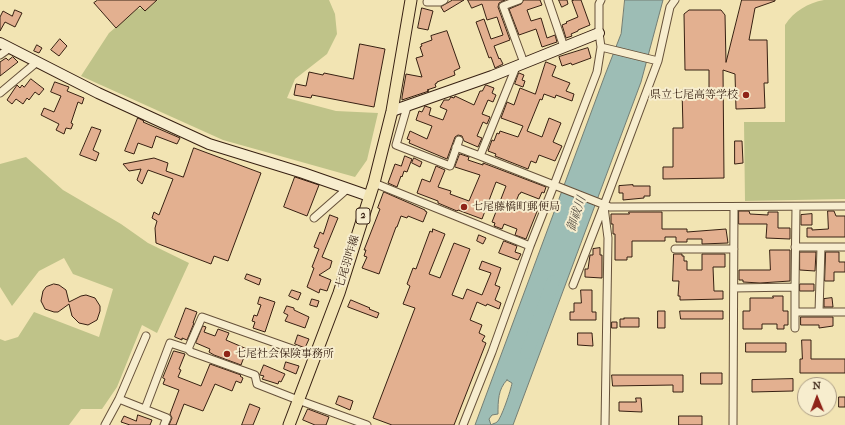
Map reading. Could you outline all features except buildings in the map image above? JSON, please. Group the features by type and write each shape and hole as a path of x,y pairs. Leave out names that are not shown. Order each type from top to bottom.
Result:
{"main road":[{"name":"七尾羽咋線","path":"289,425 339,293 374,183 392,111 411,0"}],"street":[{"path":"427,2 440,2 444,0"},
{"path":"480,156 520,65 503,6 519,0"},
{"path":"548,0 564,47"},
{"path":"463,425 492,352 530,246 597,72 601,47 598,33 599,4 601,0"},
{"path":"573,284 658,61 670,7 675,0"},
{"path":"392,111 407,107 520,65 598,33"},
{"path":"0,43 98,93 208,144 303,173 369,196"},
{"path":"601,47 658,61"},
{"path":"0,55 10,48"},
{"path":"0,93 37,62"},
{"path":"407,107 396,145 450,166 458,143 480,156 610,207 734,208 845,206"},
{"path":"374,183 530,246"},
{"path":"314,218 347,189"},
{"path":"604,205 608,238 605,425"},
{"path":"795,328 794,287 796,207"},
{"path":"734,208 734,425"},
{"path":"795,247 845,247"},
{"path":"819,312 821,247"},
{"path":"675,249 734,249"},
{"path":"734,288 794,287"},
{"path":"794,312 845,312"},
{"path":"188,349 202,316 315,357"},
{"path":"105,425 119,399 146,336"},
{"path":"145,409 170,343 188,349 197,355 255,376 257,384 367,425"},
{"path":"119,399 167,418 164,425"}],"green space":[{"path":"158,0 329,0 335,14 337,34 327,54 295,79 287,98 336,111 378,113 367,160 355,177 223,140 81,76 109,33 137,9 149,7"},
{"path":"824,0 845,0 845,199 745,201 744,122 785,122 785,25 802,8 812,3"},
{"path":"26,157 63,190 121,224 148,243 189,263 157,333 142,325 117,387 102,409 81,409 69,425 0,425 0,339 5,341 18,337 34,312 99,337 113,289 73,274 64,258 39,271 12,306 0,287 0,164"}],"water":[{"path":"625,0 663,0 641,82 513,425 491,425 475,425 605,75 621,34","holes":["546,295 547,300 545,318 543,325 534,338 539,310","507,380 512,383 501,416 497,422 491,425 489,419 492,415 498,414 498,400 500,391"]}],"waterway":[{"name":"御祓川","path":"527,352 553,282"}],"place":[{"name":"県立七尾高等学校","path":"746,95"},
{"name":"七尾藤橋町郵便局","path":"464,207"},
{"name":"七尾社会保険事務所","path":"227,354"}]}
